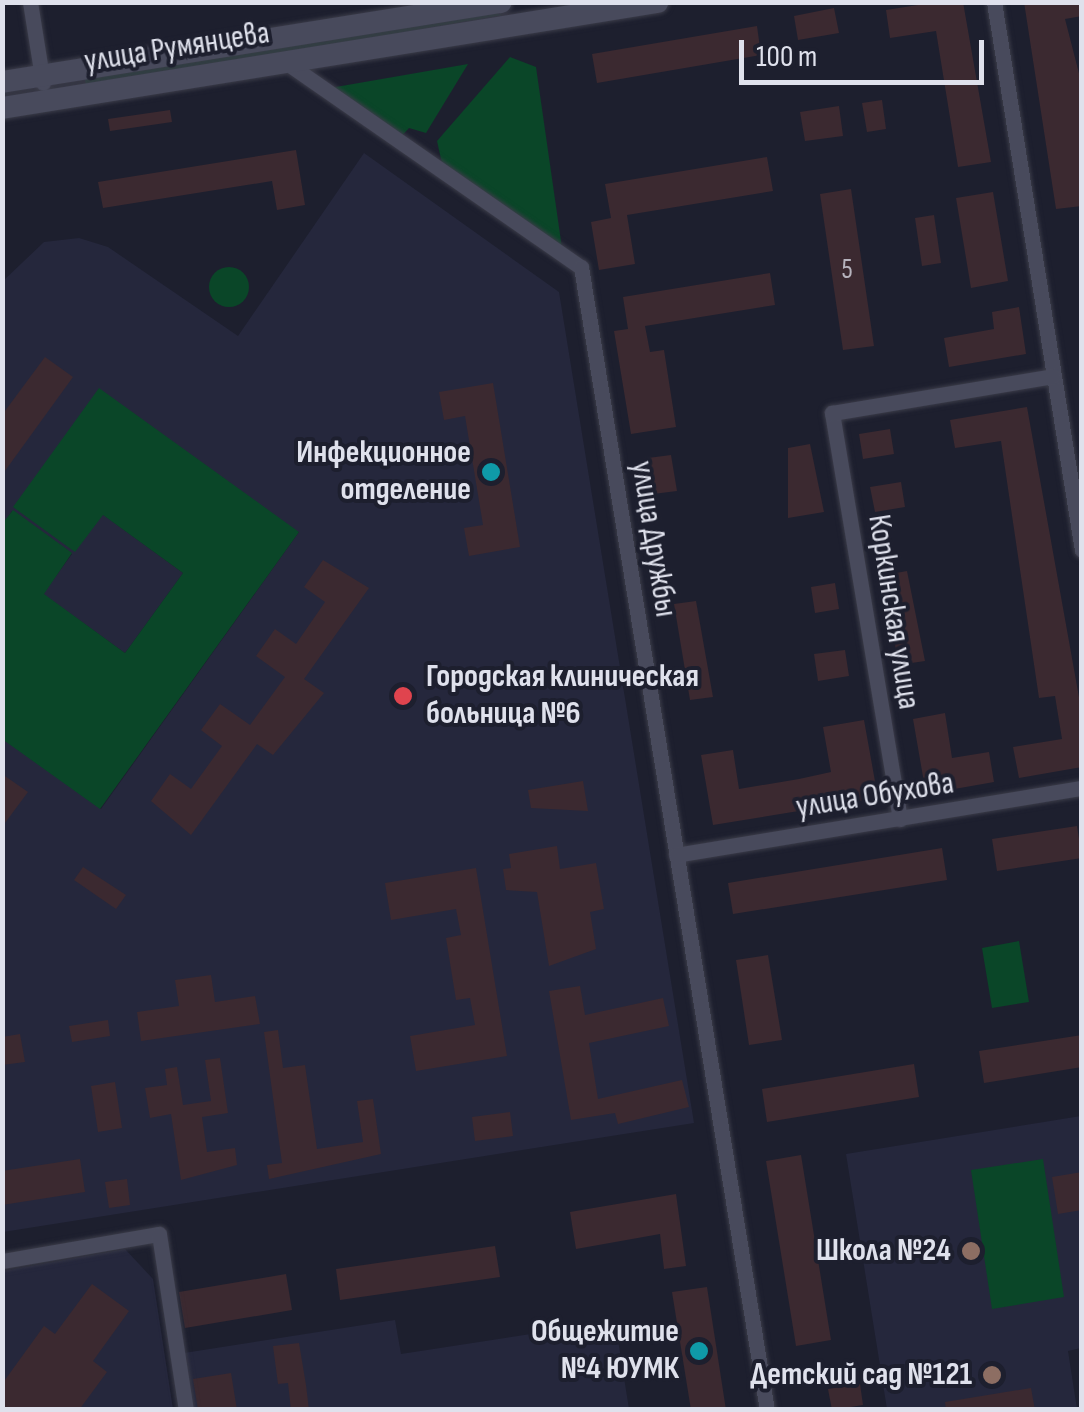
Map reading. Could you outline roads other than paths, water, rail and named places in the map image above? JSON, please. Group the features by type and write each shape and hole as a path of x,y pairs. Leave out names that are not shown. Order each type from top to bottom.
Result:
{"main road":[{"name":"улица Румянцева","path":"2,82 414,11 502,2"},
{"name":"улица Румянцева","path":"2,108 287,63 514,14 657,2"}],"street":[{"path":"30,2 46,101"},
{"path":"994,2 1082,550"},
{"name":"улица Дружбы","path":"287,63 581,267 767,1410"},
{"name":"Коркинская улица","path":"900,820 832,413 1053,376"},
{"name":"улица Обухова","path":"676,855 1082,788"},
{"path":"2,1261 159,1234 186,1410"}],"place":[{"name":"Инфекционное отделение","path":"491,472"},
{"name":"Городская клиническая больница №6","path":"403,696"},
{"name":"Школа №24","path":"971,1251"},
{"name":"Общежитие №4 ЮУМК","path":"699,1351"},
{"name":"Детский сад №121","path":"992,1375"}]}
